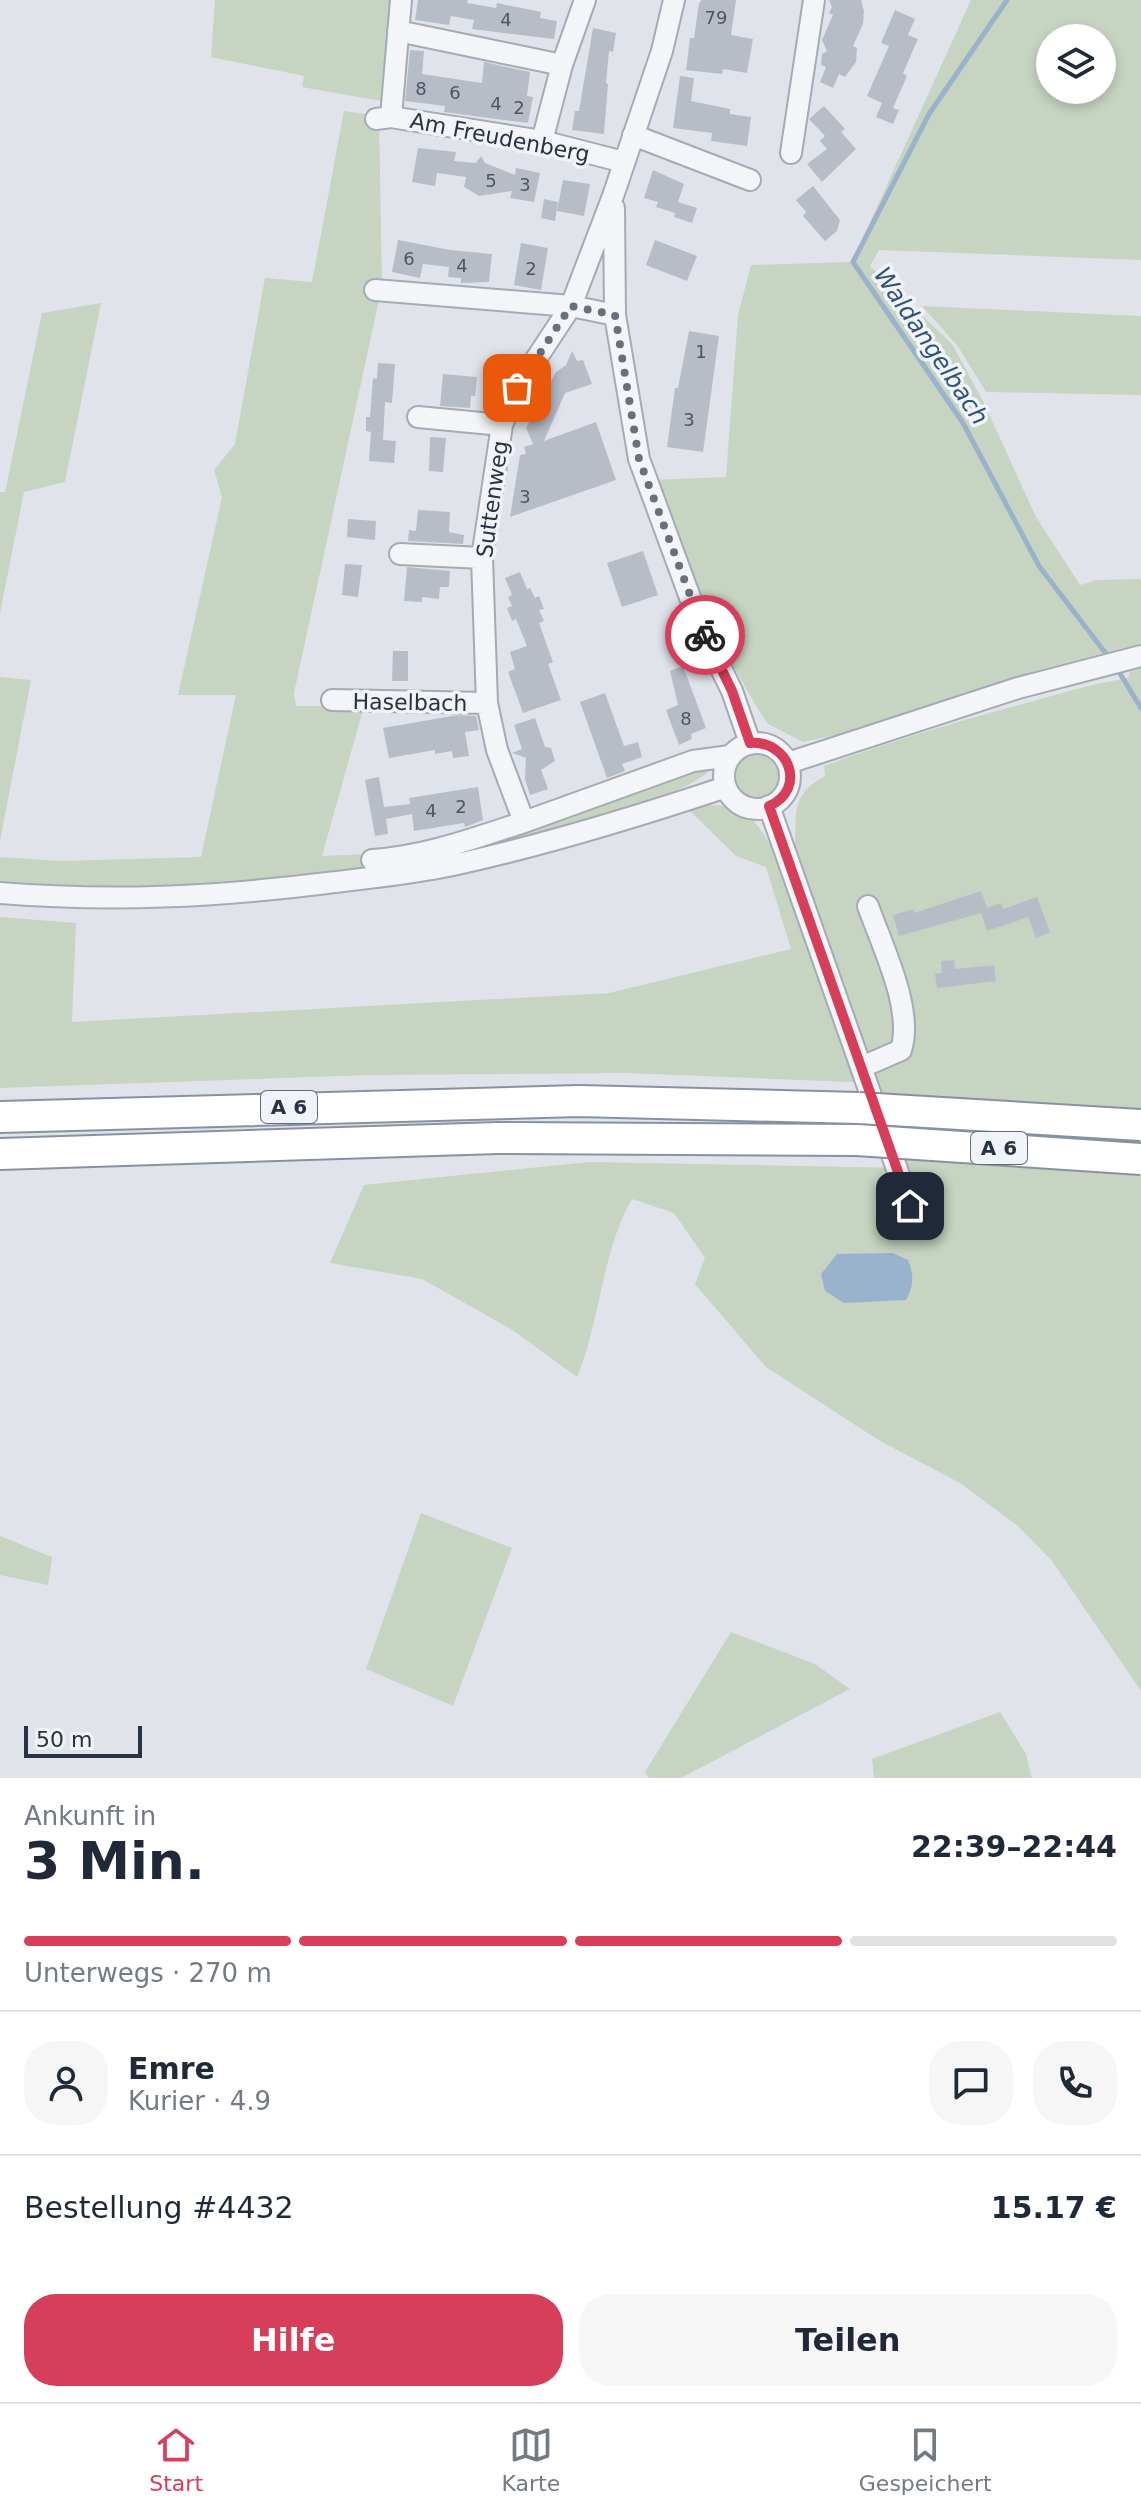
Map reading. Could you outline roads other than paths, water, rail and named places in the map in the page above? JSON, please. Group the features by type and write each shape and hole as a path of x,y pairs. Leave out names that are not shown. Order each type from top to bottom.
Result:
{"highway":[{"name":"A 6","path":"0,1117 579,1101 859,1108 1141,1125"},
{"name":"A 6","path":"0,1154 498,1138 857,1140 1141,1159"}],"street":[{"path":"401,0 398,31 562,65"},
{"path":"542,141 562,65 585,0"},
{"name":"Suttenweg","path":"524,822 497,750 487,703 482,558 502,425 517,388 571,306 613,196 662,51 674,0"},
{"path":"791,153 814,0"},
{"name":"Am Freudenberg","path":"398,31 384,118 542,141 624,162"},
{"path":"633,135 750,180"},
{"path":"613,196 615,315 639,459 702,630 732,691 750,743"},
{"path":"375,290 571,306 615,315"},
{"path":"418,417 502,425"},
{"path":"400,554 482,558"},
{"path":"788,763 880,731 1067,674 1141,656"},
{"name":"Haselbach","path":"332,700 487,703"},
{"path":"372,860 454,844 721,756 750,743 776,749 788,763 789,786 784,796 769,806 753,809 742,805 733,799 726,787 721,756"},
{"path":"0,893 165,899 226,896 382,877 450,866 537,845 726,787"},
{"path":"769,806 910,1206"},
{"path":"862,1067 901,1050 904,1038 903,1008 868,906"}],"water":[{"path":"893,1253 908,1260 910,1265 912,1285 906,1300 844,1303 825,1291 821,1274 837,1254"}],"waterway":[{"name":"Waldangelbach","path":"1007,0 929,114 853,262 963,423 1039,566 1110,659"},
{"name":"Waldangelbach","path":"1116,667 1141,708"}]}
